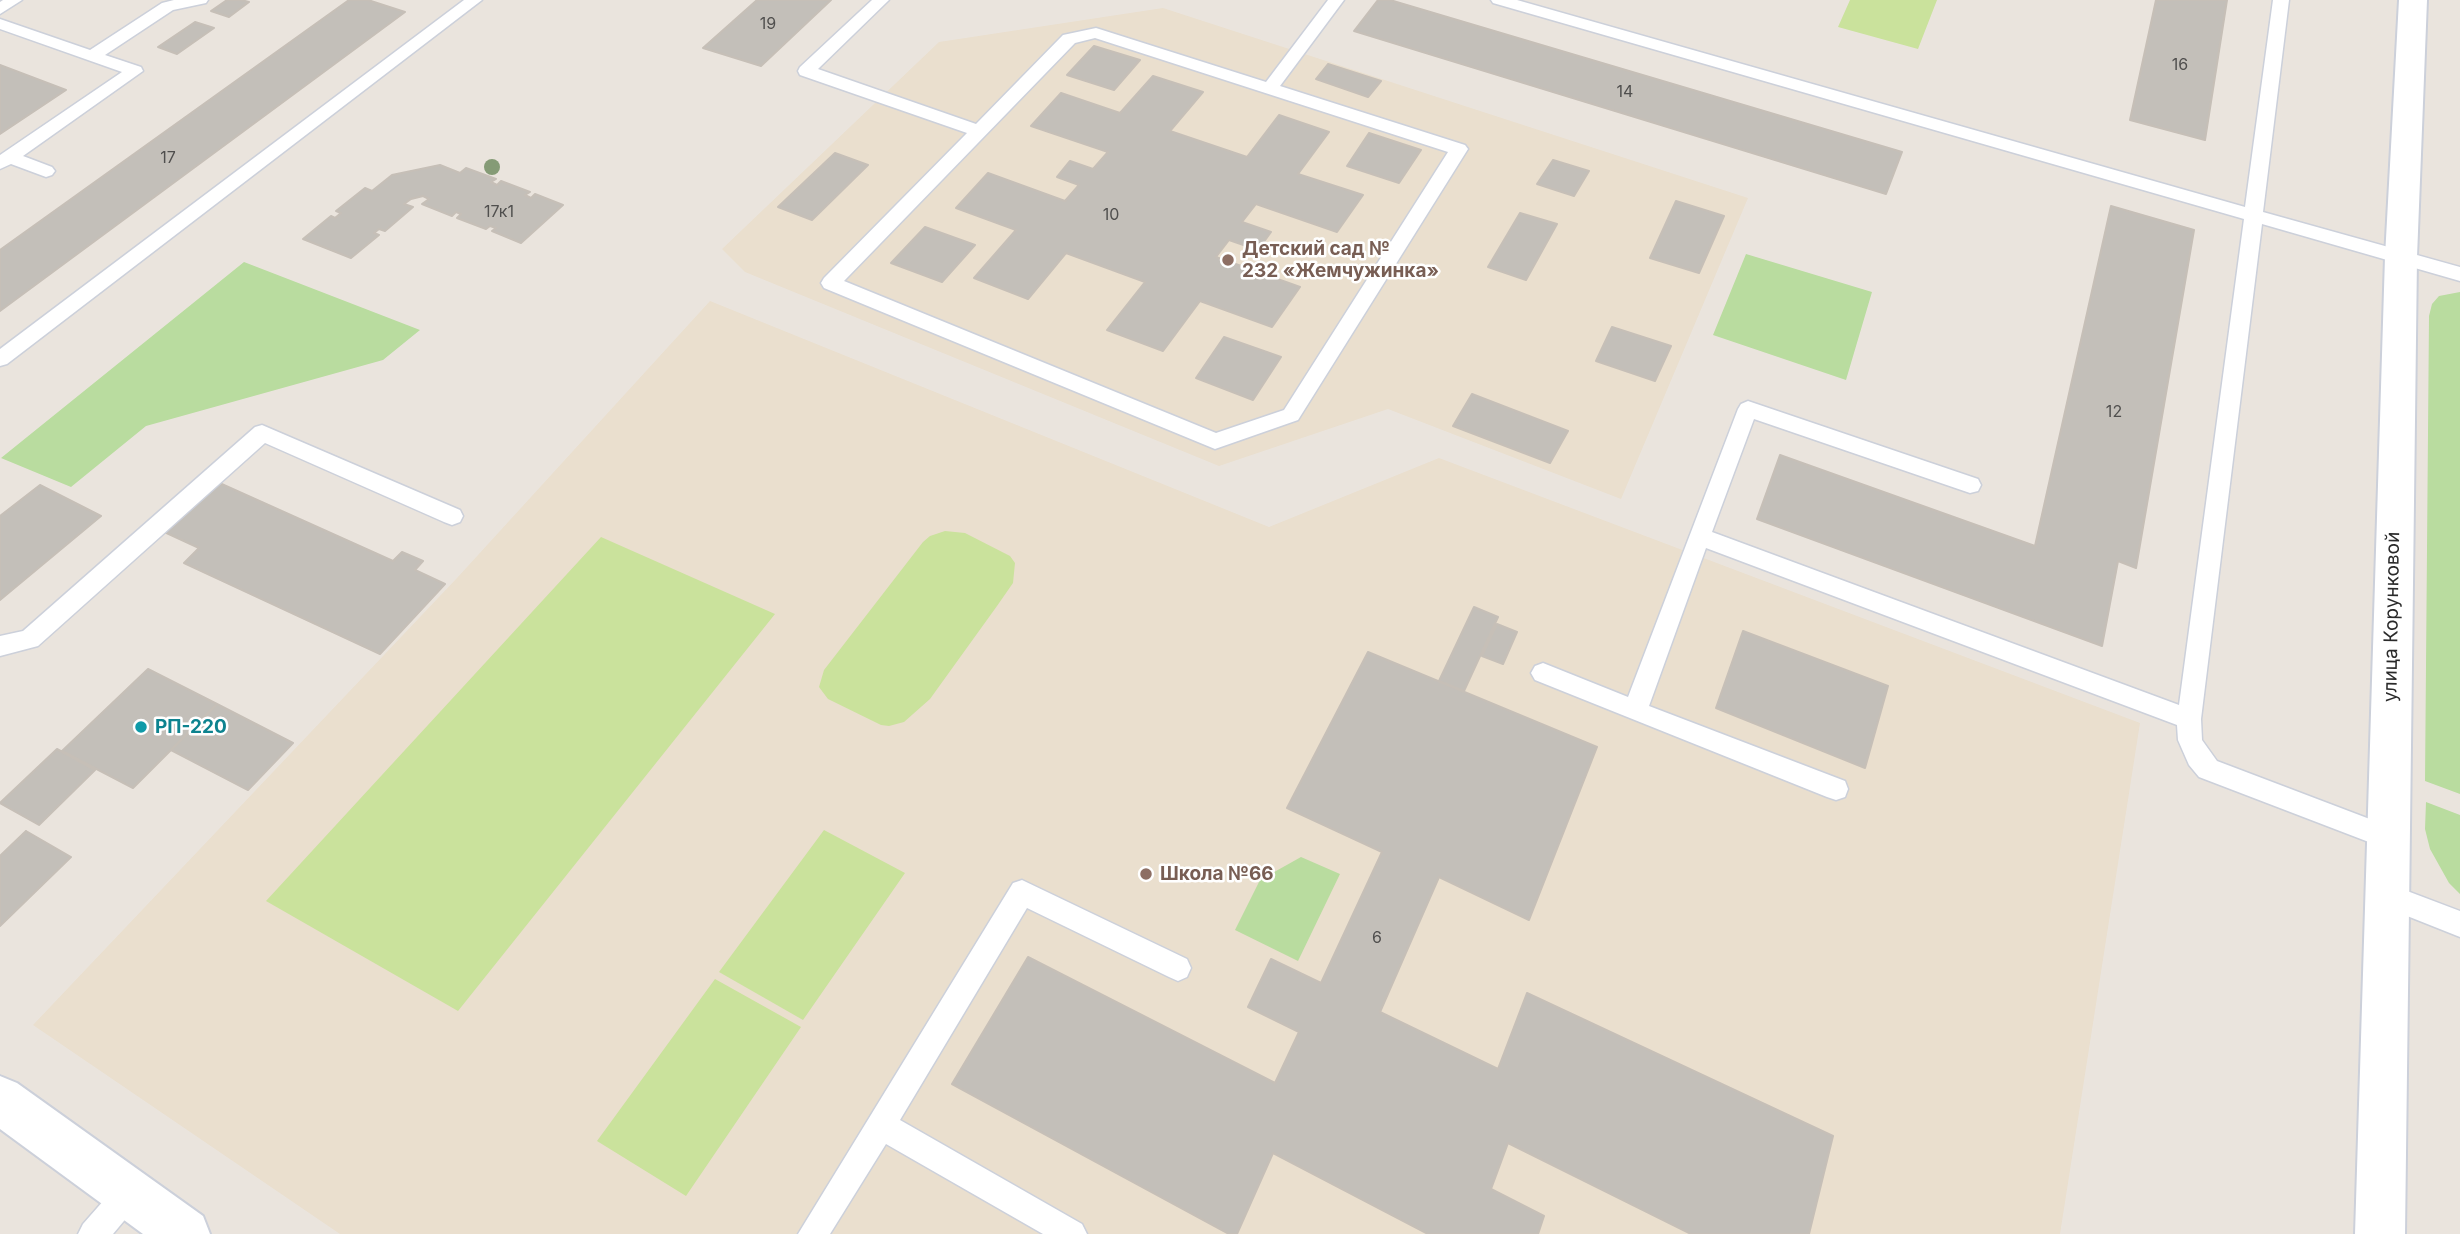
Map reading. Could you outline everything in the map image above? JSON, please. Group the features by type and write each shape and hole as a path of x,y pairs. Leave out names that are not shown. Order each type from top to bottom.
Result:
{"street":[{"name":"улица Корунковой","path":"2380,1234 2401,257 2413,0"},
{"path":"0,1100 186,1234"}],"lane":[{"path":"0,9 14,0"},
{"path":"92,56 168,6 200,0"},
{"path":"0,359 474,0"},
{"path":"881,0 806,71 980,131"},
{"path":"1269,89 1336,0"},
{"path":"1499,0 2460,274"},
{"path":"2281,0 2189,719 2190,740 2198,757 2208,769 2387,837"},
{"path":"0,24 135,71 5,160"},
{"path":"1096,33 1269,89 1459,149 1291,415 1215,441 831,283 1069,39 1096,33"},
{"path":"5,160 46,171"},
{"path":"1635,711 1748,409 1970,485"},
{"path":"0,646 30,639 262,433 452,516"},
{"path":"1699,536 2189,719"},
{"path":"1543,673 1836,789"},
{"path":"813,1234 1022,892 1178,968"},
{"path":"2386,895 2460,924"},
{"path":"881,1125 1072,1234"},
{"path":"93,1234 129,1193"}],"shaded area":[{"name":"Детский сад № 232 «Жемчужинка»","path":"1163,8 1748,198 1621,499 1388,409 1219,466 745,272 722,249 939,42"},
{"name":"Школа №66","path":"710,301 1269,527 1439,458 2140,723 2060,1234 340,1234 33,1025 457,578"}],"green space":[{"path":"1850,0 1937,0 1918,49 1838,27"},
{"path":"1746,254 1872,292 1846,380 1713,335"},
{"path":"244,262 420,330 383,360 146,426 71,487 1,458"},
{"path":"2460,292 2460,794 2425,781 2429,316 2432,304 2439,296"},
{"path":"945,531 965,533 1010,556 1015,563 1013,583 997,606 930,699 904,722 881,725 828,699 819,687 824,670 923,542 930,536"},
{"path":"601,537 775,614 458,1011 266,901"},
{"path":"2426,802 2460,815 2460,894 2449,883 2430,849 2425,829"},
{"path":"824,830 905,873 803,1020 719,972"},
{"path":"1301,857 1340,874 1298,961 1235,930 1260,880"},
{"path":"715,979 801,1027 686,1196 597,1141"}],"building":[{"path":"227,0 249,2 229,17 211,11"},
{"path":"349,0 368,0 405,12 0,311 0,250"},
{"path":"757,0 831,0 761,66 703,48"},
{"path":"1378,0 1390,0 1902,152 1886,194 1354,31"},
{"path":"2156,0 2227,0 2205,140 2130,120"},
{"path":"195,22 214,28 177,54 158,47"},
{"path":"1094,46 1140,60 1114,90 1067,75"},
{"path":"1328,64 1381,81 1368,97 1316,79"},
{"path":"0,65 66,90 0,134"},
{"path":"1153,76 1203,92 1170,131 1247,157 1279,115 1329,132 1298,174 1363,195 1337,232 1256,204 1242,222 1271,232 1258,250 1229,240 1216,257 1300,287 1272,327 1200,301 1163,351 1107,330 1145,282 1066,253 1028,299 974,278 1016,230 956,208 988,173 1065,201 1079,185 1057,177 1070,161 1093,169 1108,152 1031,126 1061,93 1120,113"},
{"path":"1369,133 1421,150 1399,183 1347,166"},
{"path":"835,153 868,165 812,220 778,207"},
{"path":"1553,160 1589,171 1574,196 1537,184"},
{"path":"440,165 460,173 466,168 496,179 491,182 497,185 501,181 530,192 525,195 531,198 535,194 563,205 521,243 492,231 496,228 490,226 486,229 457,218 461,214 456,212 452,216 422,204 429,199 423,196 404,204 413,207 385,231 379,229 374,233 379,235 351,258 303,239 331,216 335,218 341,213 336,211 365,188 372,191 392,175"},
{"path":"1676,201 1724,216 1699,273 1650,258"},
{"path":"2111,206 2194,230 2136,568 2118,561 2102,646 1757,519 1780,455 2035,546"},
{"path":"1520,213 1557,224 1526,280 1488,267"},
{"path":"925,227 975,245 942,282 891,263"},
{"path":"1612,327 1671,346 1655,381 1596,361"},
{"path":"1224,337 1281,357 1253,400 1196,378"},
{"path":"1472,394 1568,431 1550,463 1453,426"},
{"path":"215,481 393,561 402,552 423,561 415,570 445,584 380,654 184,563 199,548 160,530"},
{"path":"40,485 101,516 0,600 0,516"},
{"path":"1474,607 1498,617 1464,691 1439,681"},
{"path":"1497,624 1517,632 1503,664 1482,656"},
{"path":"1743,631 1888,686 1865,768 1716,708"},
{"path":"1368,652 1597,747 1529,920 1439,877 1380,1012 1498,1069 1527,993 1833,1136 1809,1234 1691,1234 1508,1143 1491,1189 1544,1216 1538,1234 1428,1234 1273,1153 1237,1234 1229,1234 952,1084 1028,957 1275,1083 1299,1032 1248,1007 1271,959 1321,983 1382,852 1287,808"},
{"name":"РП-220","path":"148,669 217,704 133,788 62,751"},
{"path":"217,704 293,743 248,790 171,750"},
{"path":"57,749 95,770 39,825 0,803"},
{"path":"26,831 71,857 0,926 0,856"}],"place":[{"name":"Детский сад № 232 «Жемчужинка»","path":"1228,260"},
{"name":"РП-220","path":"141,727"},
{"name":"Школа №66","path":"1146,874"}]}
